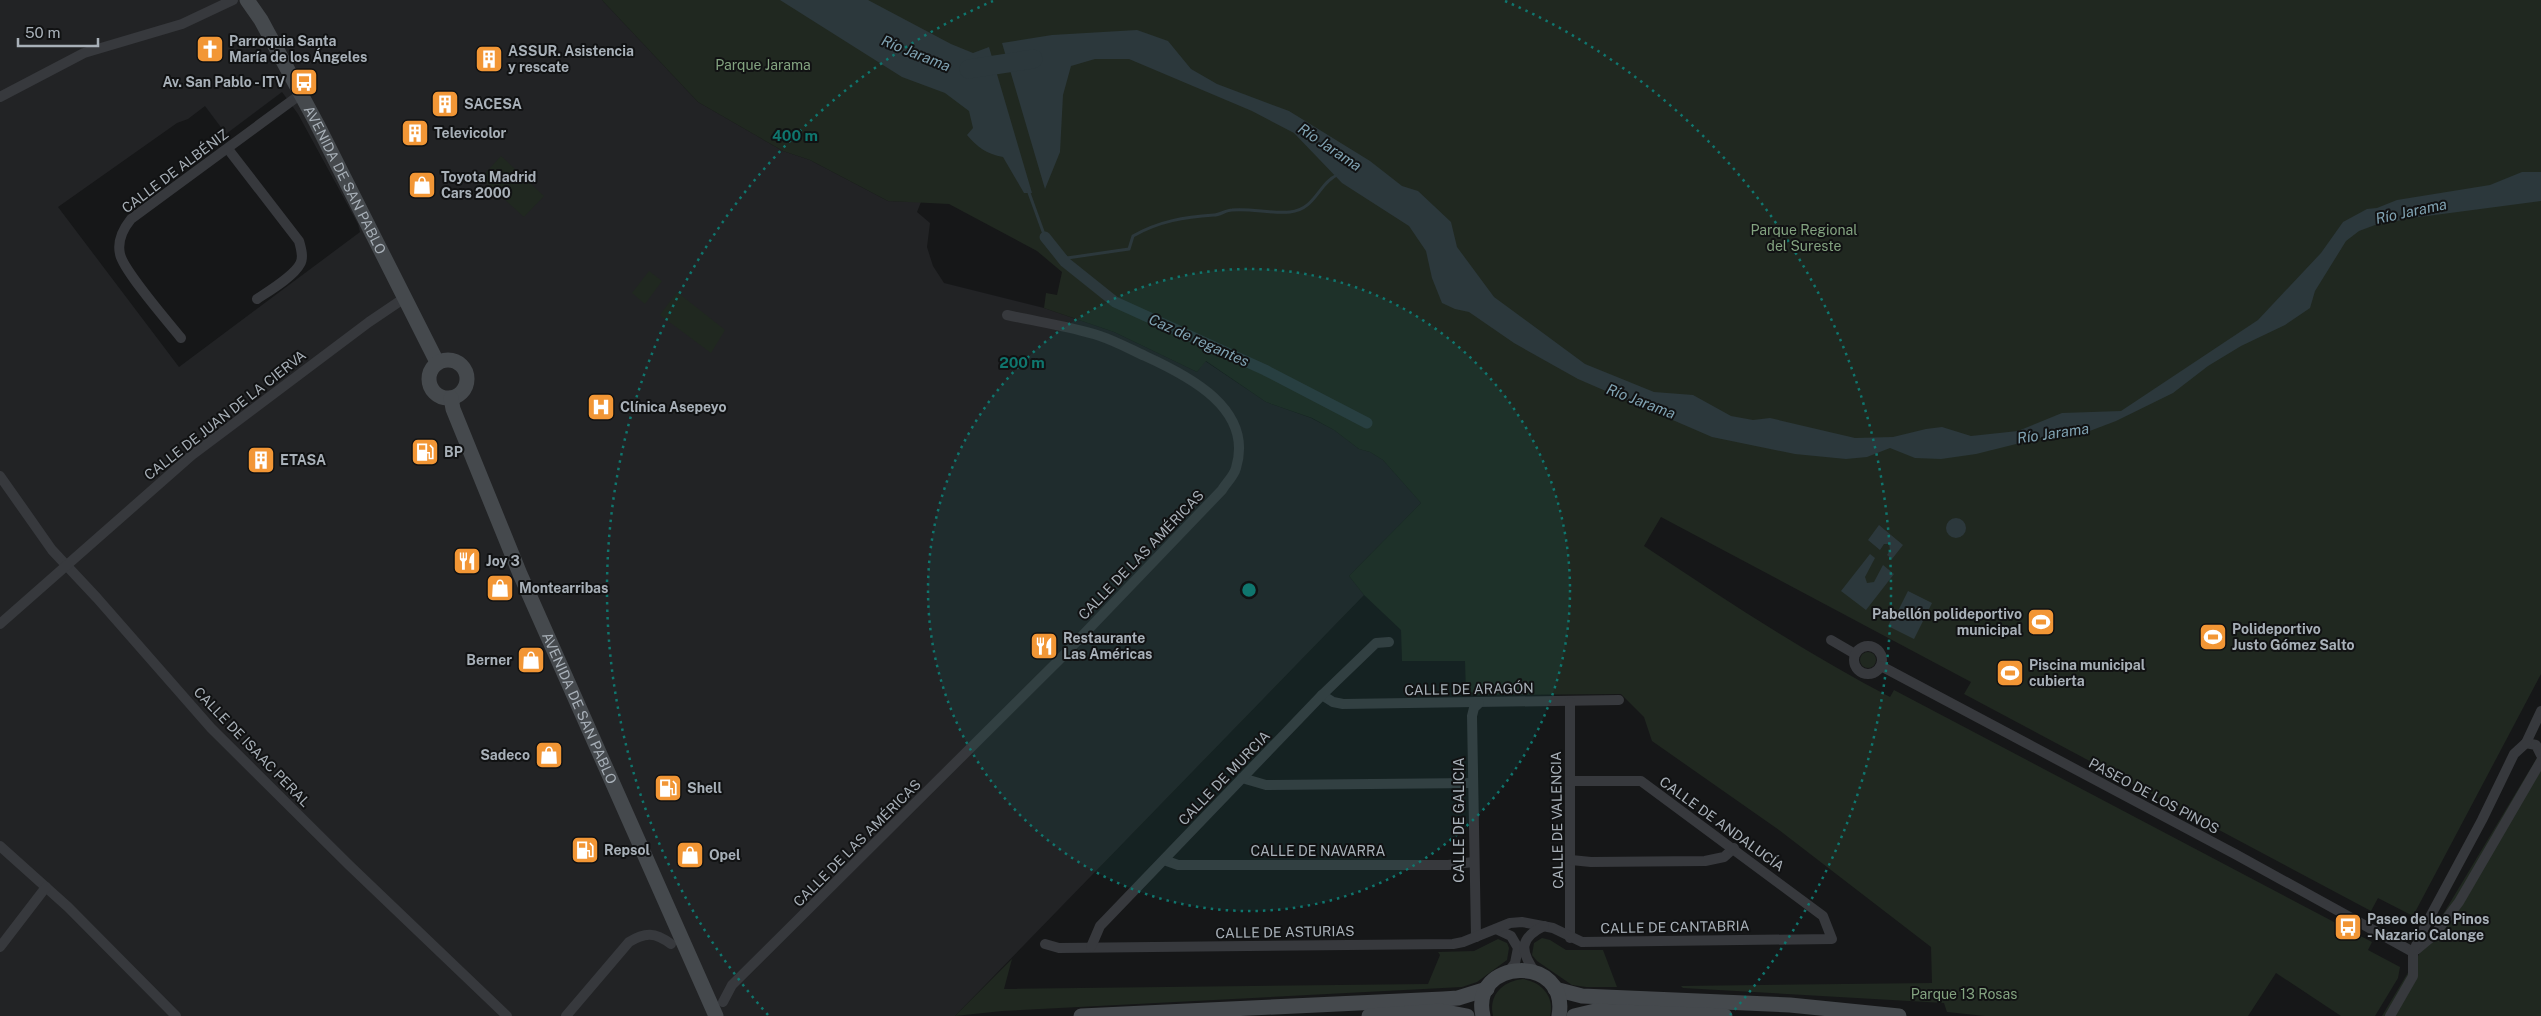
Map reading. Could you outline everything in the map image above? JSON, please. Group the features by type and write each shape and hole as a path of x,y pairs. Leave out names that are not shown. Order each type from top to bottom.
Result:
{"street":[{"path":"0,97 84,53 182,24 233,0"},
{"name":"AVENIDA DE SAN PABLO","path":"247,0 261,20 301,94 406,297 437,362"},
{"name":"CALLE DE ALBÉNIZ","path":"180,338 122,262 120,253 121,238 131,219 301,94"},
{"path":"228,149 299,241 302,250 301,263 295,271 257,299"},
{"name":"CALLE DE JUAN DE LA CIERVA","path":"0,624 192,454 361,328 406,297"},
{"name":"CALLE DE LAS AMÉRICAS","path":"719,1009 732,985 1058,662 1222,490 1236,470 1240,450 1238,434 1233,423 1212,394 1195,380 1099,336 1007,315"},
{"path":"449,359 455,361 464,370 466,384 463,391 451,398 437,395 431,385 430,372 437,362 449,359"},
{"name":"AVENIDA DE SAN PABLO","path":"451,398 453,410 520,574 719,1009"},
{"name":"CALLE DE ISAAC PERAL","path":"0,476 52,550 211,728 349,865 507,1016"},
{"path":"1831,640 1855,654"},
{"name":"CALLE DE MURCIA","path":"1091,947 1100,926 1322,695 1376,643 1389,642"},
{"path":"1872,646 1882,656 1881,666 1869,675 1860,672 1854,664 1855,654 1862,647 1872,646"},
{"name":"PASEO DE LOS PINOS","path":"1881,666 2235,854 2413,952"},
{"name":"CALLE DE ARAGÓN","path":"1322,695 1333,702 1343,704 1478,704 1483,702 1619,700"},
{"name":"CALLE DE VALENCIA","path":"1570,702 1570,938"},
{"name":"CALLE DE GALICIA","path":"1476,938 1473,862 1472,716 1474,708 1478,704"},
{"path":"2390,1016 2413,976 2413,952 2514,754 2526,743 2541,711"},
{"path":"2413,952 2434,935 2460,902 2541,756 2541,738"},
{"path":"2526,743 2536,745 2541,756"},
{"path":"1242,778 1266,786 1473,783"},
{"name":"CALLE DE ANDALUCÍA","path":"1570,781 1640,781 1734,848 1823,916 1832,939"},
{"path":"0,846 46,888 176,1016"},
{"path":"1571,860 1591,862 1704,861 1724,857 1734,848"},
{"name":"CALLE DE NAVARRA","path":"1164,860 1178,865 1473,862"},
{"path":"0,947 46,888"},
{"name":"CALLE DE CANTABRIA","path":"1522,922 1553,928 1570,938 1582,942 1832,939"},
{"name":"CALLE DE ASTURIAS","path":"1045,944 1059,948 1452,944 1476,938 1510,923 1522,922"},
{"path":"1544,926 1535,930 1525,943 1523,952 1535,972 1550,982 1555,989 1559,1001 1559,1016"},
{"path":"1496,929 1511,936 1518,948 1516,963 1508,972"},
{"path":"566,1016 629,942 642,934 650,934 661,936 671,944"},
{"path":"1483,1016 1483,1000 1487,990 1499,976 1517,970 1535,972"},
{"path":"1555,989 1582,996 1790,1005 1899,1016"},
{"path":"1081,1016 1443,999 1458,998 1487,990"},
{"path":"1369,1016 1442,1011 1467,1016"},
{"path":"1574,1016 1595,1011 1725,1016"}],"shaded area":[{"path":"0,0 602,0 698,102 783,151 810,160 888,201 921,202 917,212 930,223 927,247 933,266 944,283 1044,308 1114,332 1197,372 1205,361 1266,402 1311,418 1334,430 1359,449 1370,452 1383,460 1421,503 1349,576 1364,595 955,1016 0,1016","holes":["282,92 298,114 358,224 360,232 179,367 58,207 177,123 188,119 205,106 226,134"]}],"green space":[{"path":"602,0 2541,0 2541,674 2413,916 2378,898 2371,911 1964,694 1971,682 1661,517 1644,546 1795,643 1890,697 1894,690 2372,942 2368,950 2400,967 2398,978 2375,1016 2341,1016 2276,973 2248,1016 1985,1016 1947,1012 1944,1003 1683,988 1681,986 1932,983 1931,947 1779,830 1652,741 1644,717 1621,694 1466,695 1465,661 1402,661 1401,630 1364,595 1349,576 1421,503 1383,460 1370,452 1359,449 1334,430 1312,418 1266,402 1206,361 1197,372 1114,332 1044,308 1046,293 1057,295 1062,272 1037,251 949,204 888,201 810,160 783,151 698,102"},
{"path":"501,156 544,196 524,217 481,178"},
{"path":"649,271 662,281 645,304 632,293"},
{"path":"677,292 725,330 711,353 660,315"},
{"path":"1868,652 1874,654 1876,660 1874,666 1868,668 1862,666 1860,660 1862,654"},
{"path":"2541,751 2541,1016 2382,1016"},
{"path":"1542,938 1550,940 1566,950 1603,950 1617,987 1572,985 1537,961 1532,955 1534,943"},
{"path":"1498,939 1507,943 1509,948 1507,960 1477,982 1462,987 1002,1011 955,1016 1012,959 1004,989 1428,984 1440,955 1438,952 1474,951"},
{"path":"1523,979 1536,983 1545,991 1550,1002 1550,1016 1493,1016 1493,1002 1499,990 1509,983"}],"water":[{"path":"780,0 868,0 951,44 973,53 989,47 1032,193 1024,193 1003,157 983,149 967,135 973,128 969,111 945,93 902,77"},
{"path":"1137,30 1168,41 1191,69 1217,84 1289,111 1370,161 1402,186 1418,191 1451,222 1457,247 1494,297 1585,364 1654,392 1693,395 1731,416 1753,420 1770,418 1855,438 1893,437 1942,427 1971,436 2018,431 2062,413 2121,411 2258,320 2321,253 2343,222 2367,209 2377,208 2397,200 2490,185 2522,172 2541,172 2541,201 2412,218 2375,225 2359,231 2346,241 2315,291 2310,308 2285,325 2241,346 2208,366 2173,393 2116,421 2087,432 2056,434 1976,454 1941,459 1915,458 1890,448 1867,457 1846,459 1795,454 1712,437 1578,379 1514,343 1469,312 1455,309 1442,303 1432,278 1426,251 1409,226 1342,183 1294,133 1252,111 1129,59 1095,59 1071,66 1063,95 1060,152 1045,189 1002,43 1052,35"},
{"path":"1956,518 1963,521 1966,528 1963,535 1956,538 1949,535 1946,528 1949,521"},
{"path":"1879,525 1903,545 1892,559 1887,555 1890,550 1889,544 1884,544 1880,550 1868,540"},
{"path":"1870,554 1875,558 1865,577 1867,583 1874,582 1883,565 1894,574 1866,610 1841,591"},
{"path":"1908,591 1932,603 1914,639 1888,626 1891,620 1893,621"}],"waterway":[{"name":"Río Jarama","path":"969,69 1033,59"},
{"path":"1028,190 1045,237 1067,258 1129,249 1133,236 1172,221 1216,215 1232,210 1283,212 1298,210 1311,202 1326,184 1337,175"},
{"name":"Caz de regantes","path":"1045,237 1065,262 1115,302 1265,370 1367,423"}],"place":[{"name":"Parroquia Santa María de los Ángeles","path":"210,49"},
{"name":"ASSUR. Asistencia y rescate","path":"489,59"},
{"name":"Av. San Pablo - ITV","path":"304,82"},
{"name":"SACESA","path":"445,104"},
{"name":"Televicolor","path":"415,133"},
{"name":"Toyota Madrid Cars 2000","path":"422,185"},
{"name":"Clínica Asepeyo","path":"601,407"},
{"name":"BP","path":"425,452"},
{"name":"ETASA","path":"261,460"},
{"name":"Joy 3","path":"467,561"},
{"name":"Montearribas","path":"500,588"},
{"name":"Pabellón polideportivo municipal","path":"2041,622"},
{"name":"Polideportivo Justo Gómez Salto","path":"2213,637"},
{"name":"Restaurante Las Américas","path":"1044,646"},
{"name":"Berner","path":"531,660"},
{"name":"Piscina municipal cubierta","path":"2010,673"},
{"name":"Sadeco","path":"549,755"},
{"name":"Shell","path":"668,788"},
{"name":"Repsol","path":"585,850"},
{"name":"Opel","path":"690,855"},
{"name":"Paseo de los Pinos - Nazario Calonge","path":"2348,927"}],"park label":[{"name":"Parque Jarama","path":"763,65"},
{"name":"Parque Regional del Sureste","path":"1804,238"},
{"name":"Parque 13 Rosas","path":"1964,994"}]}
